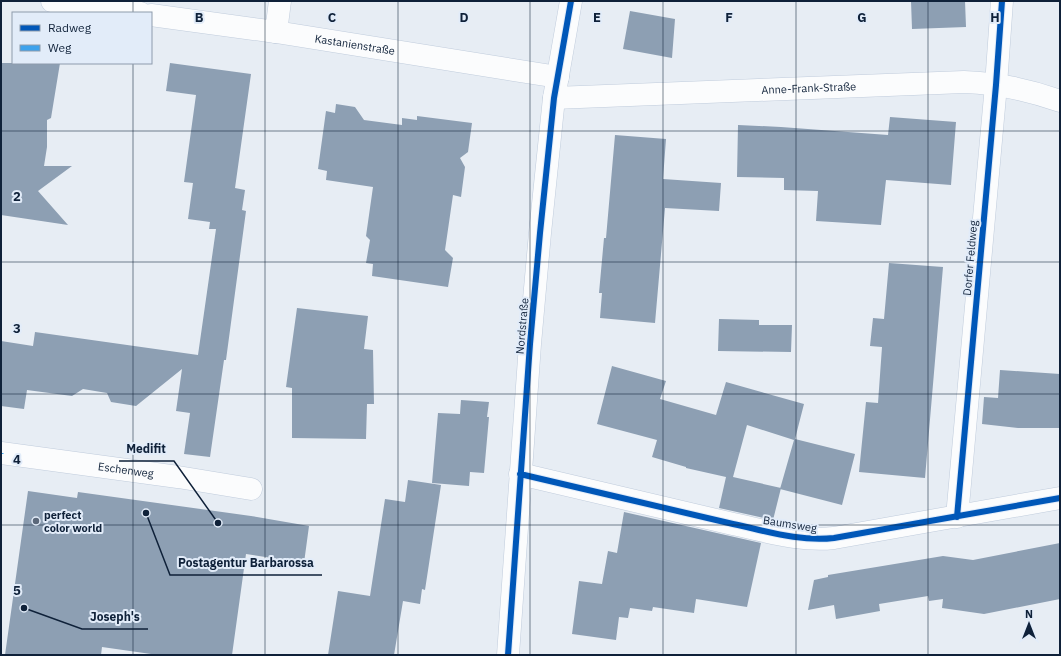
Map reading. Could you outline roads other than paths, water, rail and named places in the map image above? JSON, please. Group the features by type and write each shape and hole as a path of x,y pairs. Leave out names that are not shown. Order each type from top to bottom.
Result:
{"street":[{"path":"52,1 133,12"},
{"path":"276,32 280,1"},
{"name":"Nordstraße","path":"508,655 520,474 540,233 554,98 571,1"},
{"name":"Dorfer Feldweg","path":"957,517 996,85 1002,1"},
{"name":"Kastanienstraße","path":"152,14 276,32 558,77"},
{"name":"Anne-Frank-Straße","path":"554,98 964,82 1021,89 1060,101"},
{"name":"Eschenweg","path":"1,453 251,489"},
{"name":"Baumsweg","path":"520,474 706,518 802,538 834,538 1060,498"}],"place":[{"name":"Postagentur Barbarossa","path":"146,513"},
{"name":"perfect color world","path":"36,521"},
{"name":"Medifit","path":"218,523"},
{"name":"Joseph's","path":"24,608"}]}
